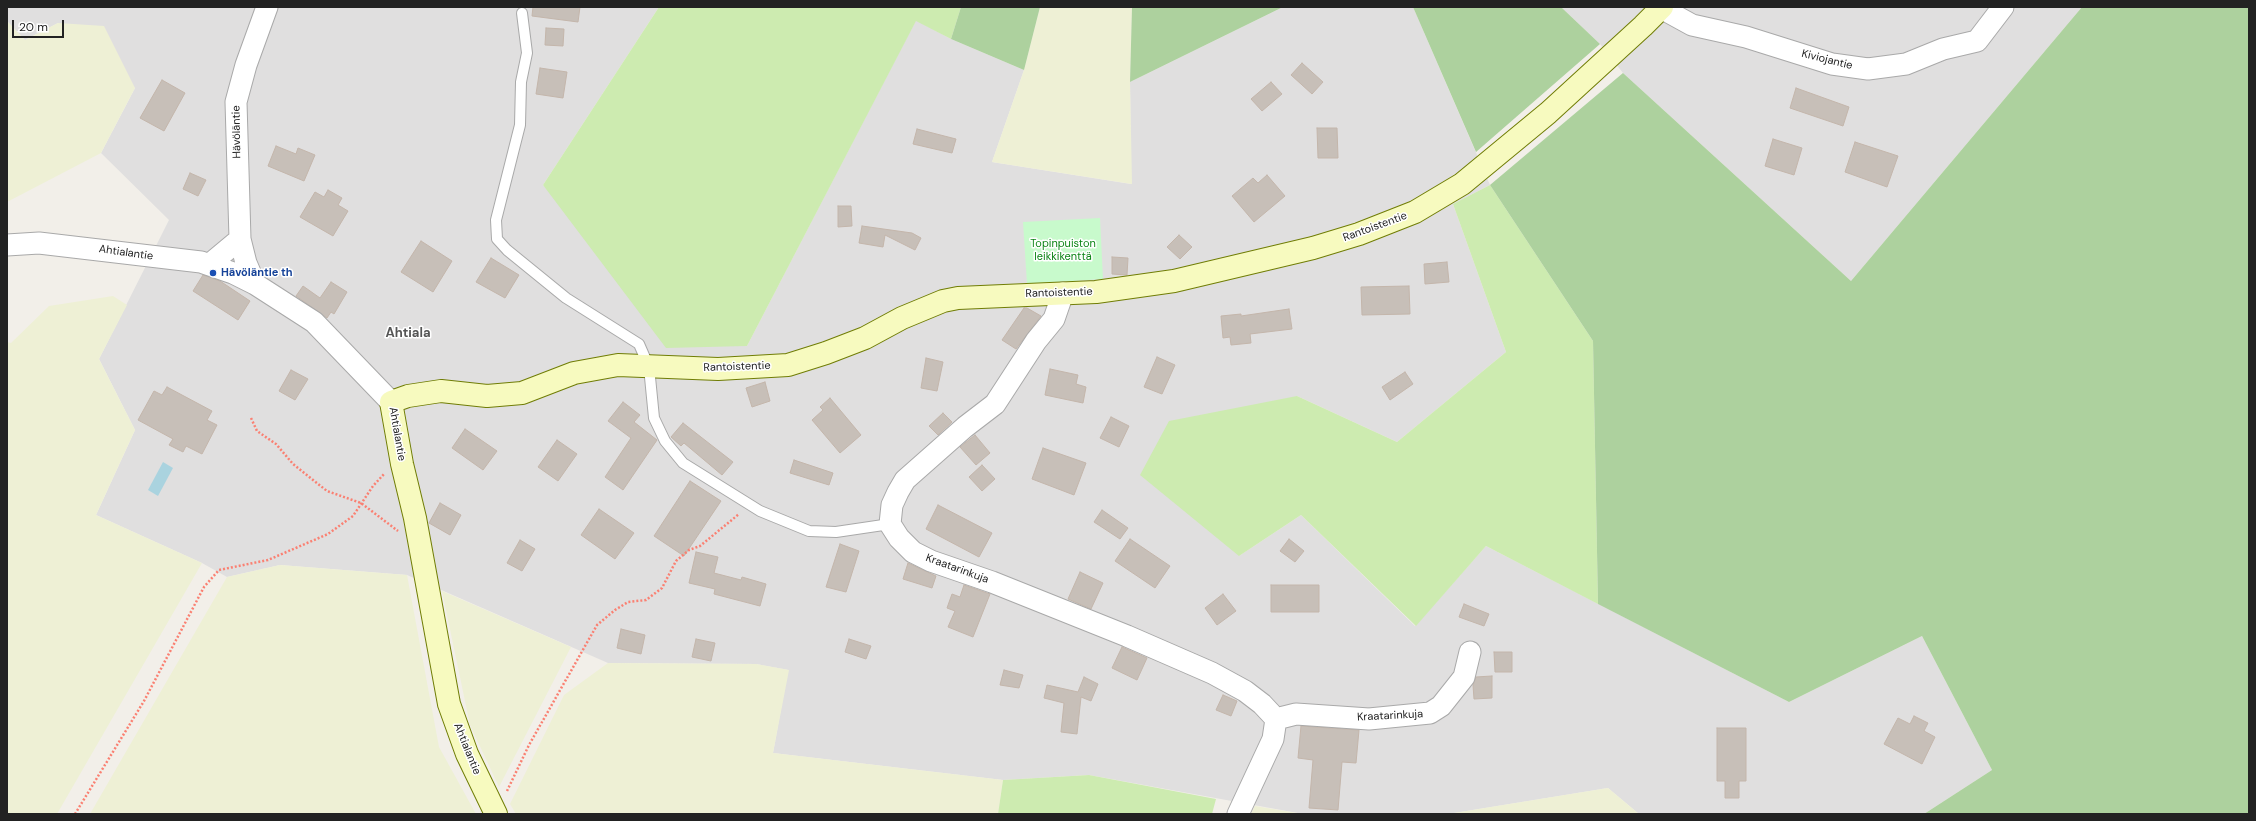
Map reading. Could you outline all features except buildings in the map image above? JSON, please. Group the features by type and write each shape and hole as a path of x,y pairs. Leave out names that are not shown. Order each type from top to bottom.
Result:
{"street":[{"name":"Hävöläntie","path":"255,284 246,262 240,239 236,102 246,65 267,7"},
{"name":"Kiviojantie","path":"1662,7 1692,25 1746,37 1832,64 1868,69 1906,64 1943,49 1977,41 2003,7"},
{"name":"Rantoistentie","path":"391,402 408,396 442,391 487,396 522,393 589,369 618,365 718,369 788,365 826,354 865,338 902,318 943,300 958,298 1096,292 1174,281 1269,260 1359,234 1414,212 1462,184 1548,112 1662,7"},
{"path":"210,264 240,239"},
{"name":"Ahtialantie","path":"7,245 39,243 210,264 255,284 314,322 391,402 402,464 419,538 450,704 467,754 495,811"},
{"path":"890,524 892,505 905,480 964,427 995,404 1036,341 1054,319 1063,293"},
{"name":"Kraatarinkuja","path":"890,524 899,538 913,552 931,561 992,582 1127,636 1212,673 1245,691 1262,704 1276,719 1296,714 1369,719 1430,713 1441,706 1464,677 1470,652"},
{"path":"1238,814 1273,739 1276,719"}],"lane":[{"path":"522,13 528,54 522,82 520,125 496,220 497,239 507,250 566,298 639,344 649,367 654,418 665,442 684,463 760,511 809,531 836,532 890,524"}],"path":[{"path":"251,418 257,431 276,444 293,464 327,491 361,503 395,529 408,536 419,538"},
{"path":"75,814 144,701 204,587 219,570 268,560 328,534 353,516 361,503 386,472 402,464"},
{"path":"495,811 510,786 529,745 598,625 615,610 628,602 646,600 662,588 676,561 688,550 700,546 749,504"}],"shaded area":[{"path":"7,7 659,7 543,185 747,346 916,20 951,39 1024,70 992,162 1131,184 1130,82 1283,7 1413,7 1490,185 1453,204 1506,352 1397,442 1297,396 1239,556 1301,515 1415,626 1486,546 1789,702 1922,636 1992,770 1924,814 1639,814 1608,788 1448,814 1303,814 1089,775 1003,780 773,753 788,670 756,664 608,663 407,575 280,565 227,577 202,563 96,515 135,430 99,359 169,220 101,153 135,88 58,23 25,40 7,21"},
{"path":"1561,7 2082,7 1851,281 1623,73 1600,44"}],"green space":[{"path":"659,7 961,7 951,39 916,21 747,346 666,348 543,185"},
{"path":"961,7 1040,7 1024,70 951,39"},
{"path":"1040,7 1132,7 1130,82 1132,184 992,162 1024,70"},
{"path":"1132,7 1283,7 1130,82"},
{"path":"1413,7 1561,7 1600,44 1476,152"},
{"path":"2082,7 2249,7 2249,814 1924,814 1992,770 1922,636 1789,702 1598,604 1593,341 1490,185 1623,73 1851,281"},
{"path":"7,21 25,40 58,23 104,26 135,88 101,153 7,202"},
{"path":"1490,185 1593,341 1598,604 1486,546 1416,626 1301,515 1239,556 1140,475 1169,421 1297,396 1397,442 1506,352 1453,204"},
{"name":"Topinpuiston leikkikenttä","path":"1100,218 1103,279 1027,284 1023,222"},
{"path":"113,296 127,305 99,359 135,430 96,515 202,563 57,814 7,814 7,342 11,343 49,306"},
{"path":"280,565 407,575 439,747 476,814 90,814 227,577"},
{"path":"442,591 571,647 499,787 470,725"},
{"path":"608,663 756,664 789,670 773,753 1003,780 998,814 516,814 510,804 564,695"},
{"path":"1089,775 1216,799 1212,814 998,814 1003,780"},
{"path":"1608,788 1639,814 1448,814"},
{"path":"1255,806 1303,814 1251,814"}],"water":[{"path":"163,462 173,468 158,496 148,490"}],"place":[{"name":"Hävöläntie th","path":"213,273"}],"district":[{"name":"Ahtiala","path":"408,334"}]}
